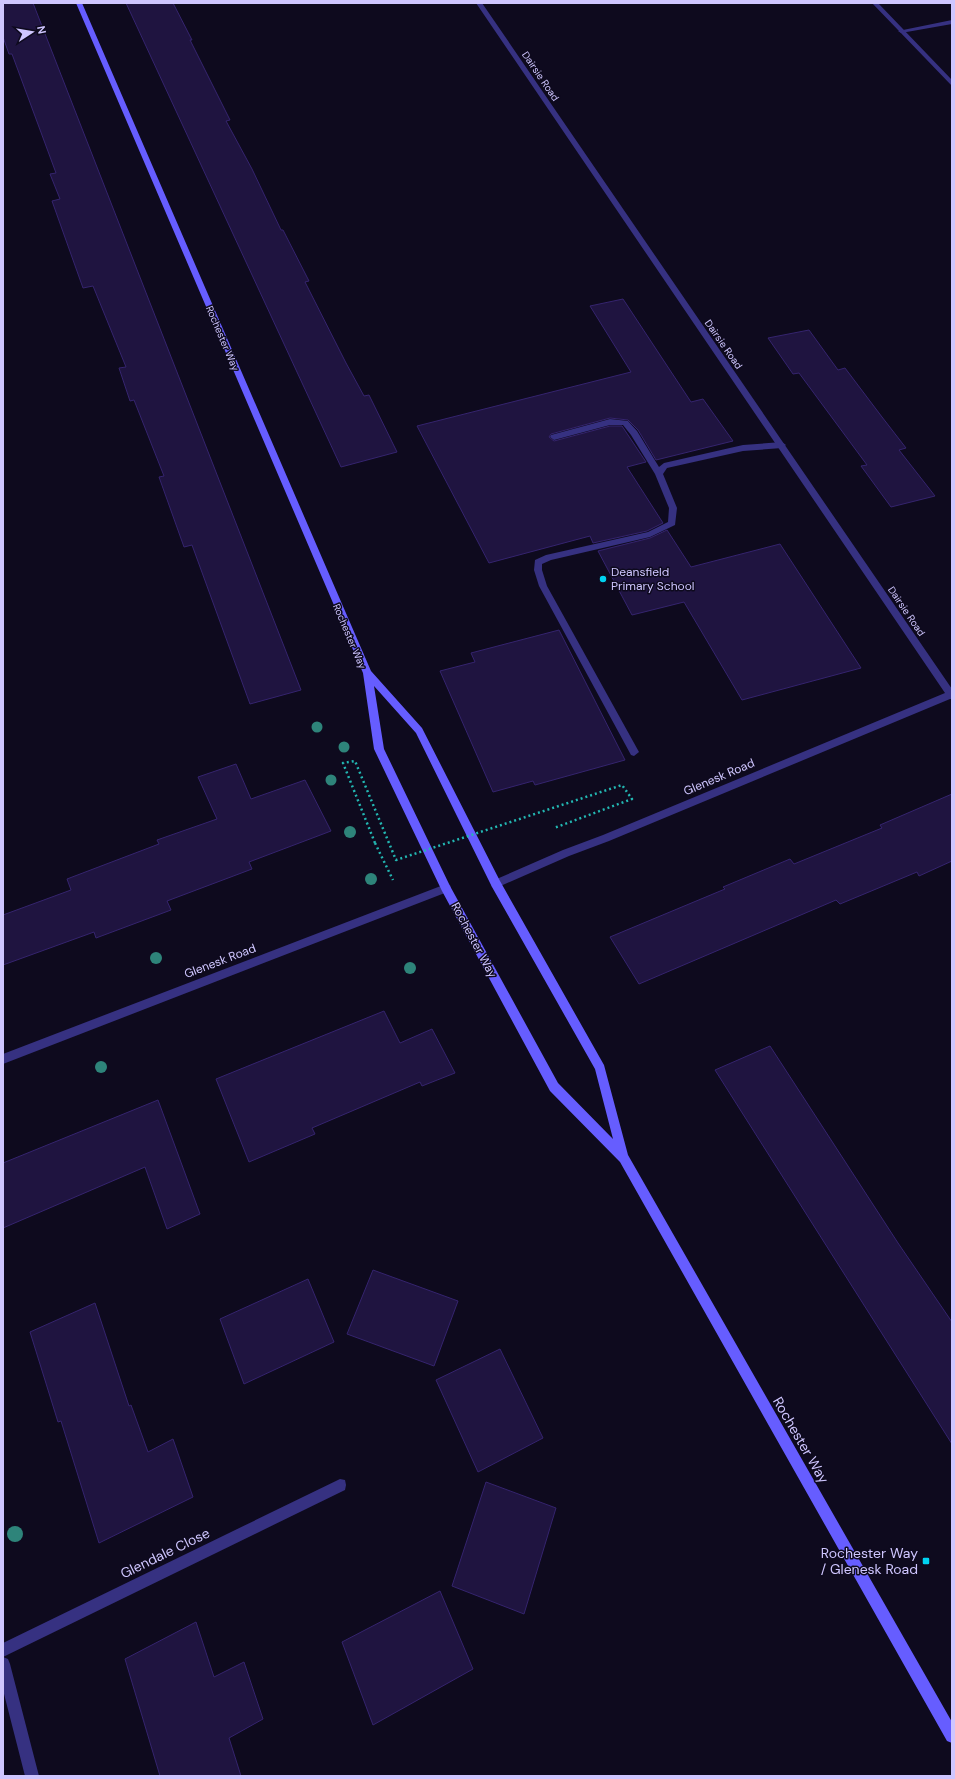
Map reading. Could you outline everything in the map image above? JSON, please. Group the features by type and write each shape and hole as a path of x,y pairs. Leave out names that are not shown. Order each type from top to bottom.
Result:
{"street":[{"name":"Rochester Way","path":"79,3 366,673 379,749 446,888 554,1087 624,1158"},
{"name":"Dairsie Road","path":"479,3 952,695"},
{"path":"875,3 952,84"},
{"path":"901,31 952,22"},
{"path":"554,437 610,422 625,423 634,433 659,474 673,508 672,523 650,534 549,557 538,562 538,570 543,586 634,752"},
{"path":"659,474 664,466 743,448 782,445"},
{"name":"Rochester Way","path":"366,673 419,731 454,804 496,884 600,1068 624,1158 952,1736"},
{"name":"Glenesk Road","path":"496,884 566,853 606,838 952,695"},
{"name":"Glenesk Road","path":"3,1059 446,888"},
{"name":"Glendale Close","path":"3,1650 340,1485"},
{"path":"3,1664 32,1776"}],"path":[{"path":"404,903 374,843 343,763 355,761 396,860 622,785 632,799 554,828"}],"building":[{"path":"3,3 33,3 301,690 250,704 192,545 184,547 159,477 164,476 134,400 130,401 119,368 126,367 93,286 83,288 52,201 60,199 50,174 56,173 12,54 9,54 3,37"},
{"path":"126,3 173,3 230,120 226,121 252,169 281,230 283,230 309,281 305,282 364,396 369,395 397,452 341,467"},
{"path":"623,299 691,402 703,399 733,441 656,460 638,430 628,420 610,418 551,434 549,437 554,441 610,426 622,426 646,462 627,467 663,523 647,531 593,543 590,536 489,563 417,426 631,372 590,306"},
{"path":"809,330 838,370 845,368 906,448 899,450 935,496 891,507 861,466 867,465 799,373 793,374 768,338"},
{"path":"667,530 691,567 780,544 861,668 742,700 684,602 632,615 598,551 650,538"},
{"path":"559,630 625,760 535,785 533,781 493,792 440,671 475,662 471,653"},
{"path":"236,764 251,799 305,780 331,831 249,862 252,869 167,901 171,910 96,938 94,932 3,965 3,915 71,890 67,879 159,844 157,840 217,819 198,777"},
{"path":"952,794 952,861 919,876 917,872 840,904 836,900 639,984 610,937 725,889 723,887 790,859 794,864 882,828 880,825"},
{"path":"384,1011 400,1043 432,1029 455,1073 422,1086 420,1082 312,1128 315,1134 249,1162 216,1079"},
{"path":"770,1046 898,1243 952,1322 952,1444 715,1070"},
{"path":"158,1100 200,1214 167,1229 145,1167 3,1228 3,1163"},
{"path":"373,1270 458,1301 434,1366 347,1334"},
{"path":"308,1279 334,1342 244,1384 220,1319"},
{"path":"95,1303 129,1406 131,1405 148,1452 173,1439 193,1497 99,1543 61,1421 58,1422 30,1332"},
{"path":"500,1349 543,1438 478,1472 436,1380"},
{"path":"486,1482 556,1508 524,1614 452,1586"},
{"path":"440,1591 473,1669 373,1725 342,1642"},
{"path":"196,1622 214,1677 244,1662 263,1719 229,1738 241,1776 160,1776 125,1659"}],"place":[{"name":"Deansfield Primary School","path":"603,579"},
{"name":"Rochester Way / Glenesk Road","path":"926,1561"}]}
